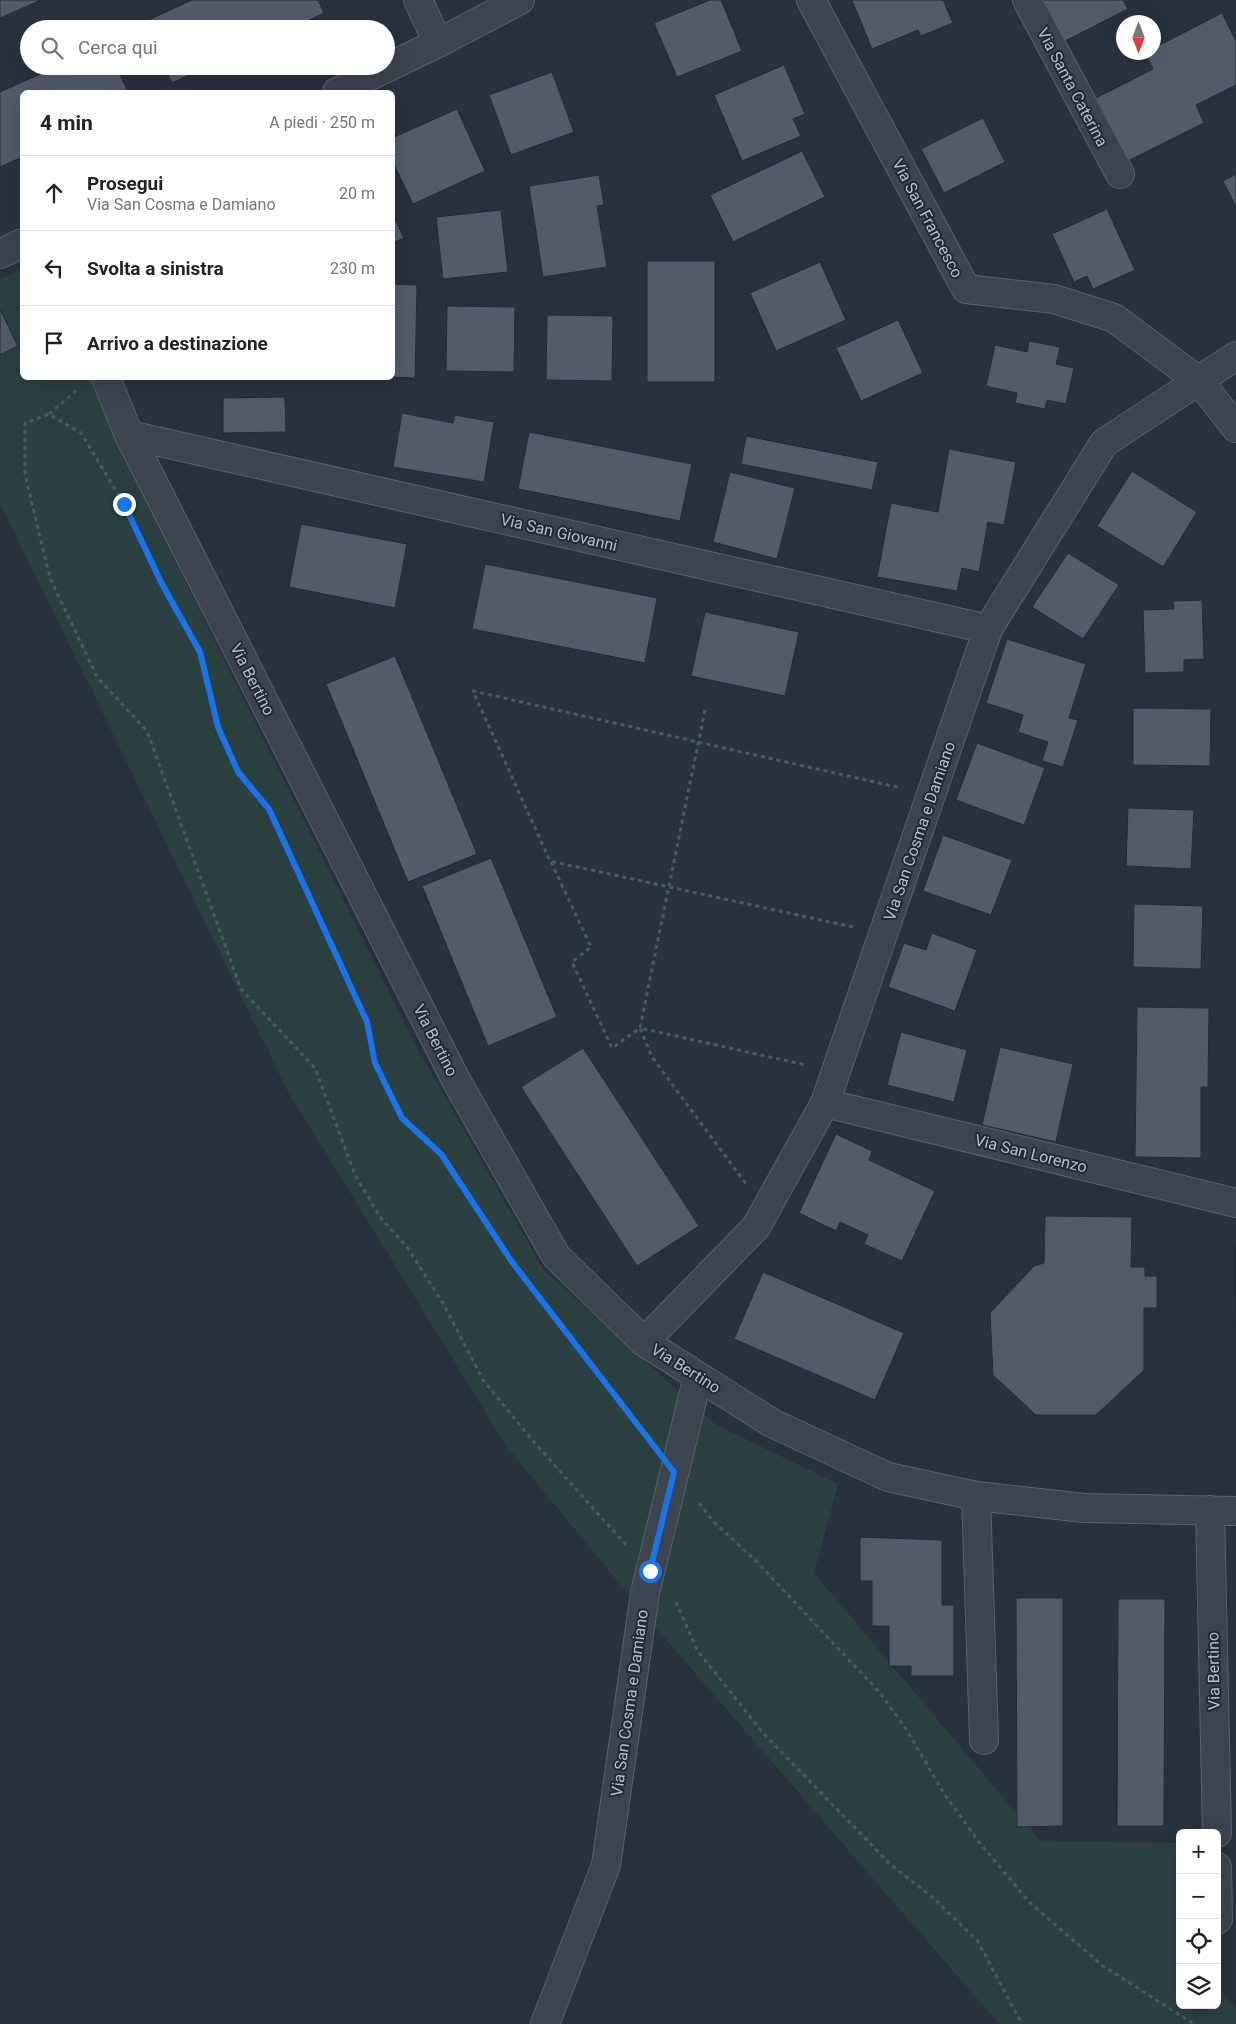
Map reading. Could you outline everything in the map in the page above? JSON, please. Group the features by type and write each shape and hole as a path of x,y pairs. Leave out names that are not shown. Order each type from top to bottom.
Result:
{"street":[{"path":"418,0 438,43"},
{"path":"395,64 520,0"},
{"name":"Via San Francesco","path":"811,0 966,289 1054,299 1114,318 1199,380"},
{"name":"Via Santa Caterina","path":"1026,0 1120,174"},
{"path":"341,90 372,75"},
{"path":"0,254 20,245"},
{"name":"Via San Cosma e Damiano","path":"644,1342 756,1227 825,1103 988,628 1104,443 1236,356"},
{"path":"1199,380 1236,428"},
{"name":"Via Bertino","path":"95,381 129,435 457,1082 556,1256 644,1342 772,1423 888,1478 976,1496 1084,1508 1223,1511 1216,1829"},
{"name":"Via San Giovanni","path":"129,435 988,628"},
{"name":"Via San Lorenzo","path":"825,1103 1236,1203"},
{"name":"Via San Cosma e Damiano","path":"545,2024 606,1865 645,1593 698,1376"},
{"path":"976,1496 984,1740"}],"path":[{"path":"95,381 50,414 25,423 25,474 50,578 97,677 147,731 241,989 315,1068 355,1175 380,1217 407,1248 444,1305 483,1380 533,1441 674,1597 696,1650 763,1733 890,1864 931,1896 977,1940 1022,2024"},
{"path":"50,414 81,434 124,504 162,584 200,652 218,727 238,772 269,809 367,1022 375,1063 402,1118 441,1154 512,1262 714,1522 755,1560 881,1694 906,1729 956,1811 1028,1902 1103,1966 1194,2024"},
{"path":"836,1072 640,1028 612,1048 572,962 591,947 473,691 931,795"},
{"path":"705,710 640,1028 652,1057 765,1210"},
{"path":"550,861 883,934"}],"green space":[{"path":"20,269 20,380 94,380 184,579 414,1042 543,1269 715,1424 838,1484 814,1573 1040,1841 1176,1843 1176,2009 1221,2009 1221,1991 1236,2009 1236,2024 999,2024 657,1629 507,1447 287,1090 0,503 0,280"}],"building":[{"path":"0,0 41,0 0,18"},
{"path":"192,0 318,0 324,13 310,20 148,20"},
{"path":"710,0 721,0 742,51 677,77 654,23"},
{"path":"852,0 943,0 953,23 921,36 918,30 872,49"},
{"path":"1043,0 1123,0 1128,9 1065,41"},
{"path":"1222,13 1236,41 1236,85 1196,105 1204,123 1128,161 1096,98 1153,69 1148,60 1161,60 1161,44"},
{"path":"784,65 805,114 793,119 801,136 742,161 714,95"},
{"path":"552,72 574,132 511,155 489,95"},
{"path":"38,75 120,75 127,90 20,90 20,158 0,167 0,92"},
{"path":"168,75 189,75 172,83"},
{"path":"457,109 485,171 413,204 395,166 395,137"},
{"path":"983,118 1005,162 944,193 921,149"},
{"path":"802,151 825,197 733,242 710,195"},
{"path":"1236,174 1236,207 1223,181"},
{"path":"599,175 604,205 597,206 607,267 543,277 529,186"},
{"path":"1107,209 1135,270 1093,289 1087,276 1074,282 1052,234"},
{"path":"501,210 508,272 443,279 436,217"},
{"path":"395,219 404,238 395,242"},
{"path":"647,261 715,261 715,382 647,382"},
{"path":"820,262 846,320 776,351 750,293"},
{"path":"395,284 417,285 415,378 395,377"},
{"path":"447,306 515,307 514,372 446,371"},
{"path":"0,309 18,346 0,355"},
{"path":"547,315 613,316 612,381 546,380"},
{"path":"898,320 923,373 861,401 836,348"},
{"path":"1029,341 1060,347 1056,364 1074,368 1066,404 1047,400 1045,409 1015,403 1017,393 986,386 995,345 1027,352"},
{"path":"285,397 286,432 223,433 223,398"},
{"path":"402,413 453,423 455,415 494,422 484,482 393,467"},
{"path":"529,432 692,464 680,521 518,489"},
{"path":"746,436 878,462 872,490 741,464"},
{"path":"949,449 1016,462 1004,525 988,522 979,572 962,568 957,591 877,577 891,503 938,512"},
{"path":"1132,471 1197,512 1163,567 1097,526"},
{"path":"730,472 795,488 777,559 713,542"},
{"path":"301,524 407,544 395,608 289,587"},
{"path":"1068,553 1119,585 1083,639 1032,607"},
{"path":"485,564 657,598 645,663 472,629"},
{"path":"1202,600 1204,659 1184,660 1184,672 1145,673 1143,610 1174,609 1173,601"},
{"path":"705,612 799,632 785,696 691,676"},
{"path":"1007,639 1086,664 1069,718 1078,720 1063,767 1042,761 1048,742 1018,732 1023,715 986,703"},
{"path":"395,656 477,854 408,882 326,684"},
{"path":"1133,708 1211,709 1210,766 1133,765"},
{"path":"977,743 1045,768 1024,825 956,800"},
{"path":"1128,808 1194,810 1191,869 1126,866"},
{"path":"943,835 1012,860 991,915 923,891"},
{"path":"491,858 557,1017 488,1046 422,886"},
{"path":"1134,904 1203,906 1201,969 1133,967"},
{"path":"932,933 977,950 955,1011 888,987 904,943 926,950"},
{"path":"1137,1007 1209,1008 1208,1087 1201,1087 1201,1158 1135,1157"},
{"path":"901,1032 967,1050 954,1102 887,1085"},
{"path":"1000,1047 1073,1064 1056,1142 982,1125"},
{"path":"583,1048 699,1226 637,1266 521,1087"},
{"path":"836,1134 872,1151 869,1160 935,1191 902,1261 864,1244 868,1235 840,1222 836,1231 799,1213"},
{"path":"1045,1216 1132,1217 1131,1267 1145,1267 1145,1276 1157,1276 1157,1308 1144,1308 1144,1370 1096,1415 1036,1415 993,1375 990,1313 1034,1266 1044,1263"},
{"path":"1235,1246 1236,1340 1235,1340"},
{"path":"763,1272 904,1333 875,1400 734,1339"},
{"path":"860,1537 942,1540 942,1605 954,1605 954,1676 911,1676 911,1666 889,1666 889,1626 872,1626 872,1581 860,1581"},
{"path":"1016,1598 1063,1598 1063,1826 1017,1827"},
{"path":"1118,1599 1165,1599 1164,1826 1117,1826"}],"route":[{"path":"124,504 162,584 200,652 218,727 238,772 269,809 367,1022 375,1063 402,1118 441,1154 512,1262 674,1472 650,1571"}]}
